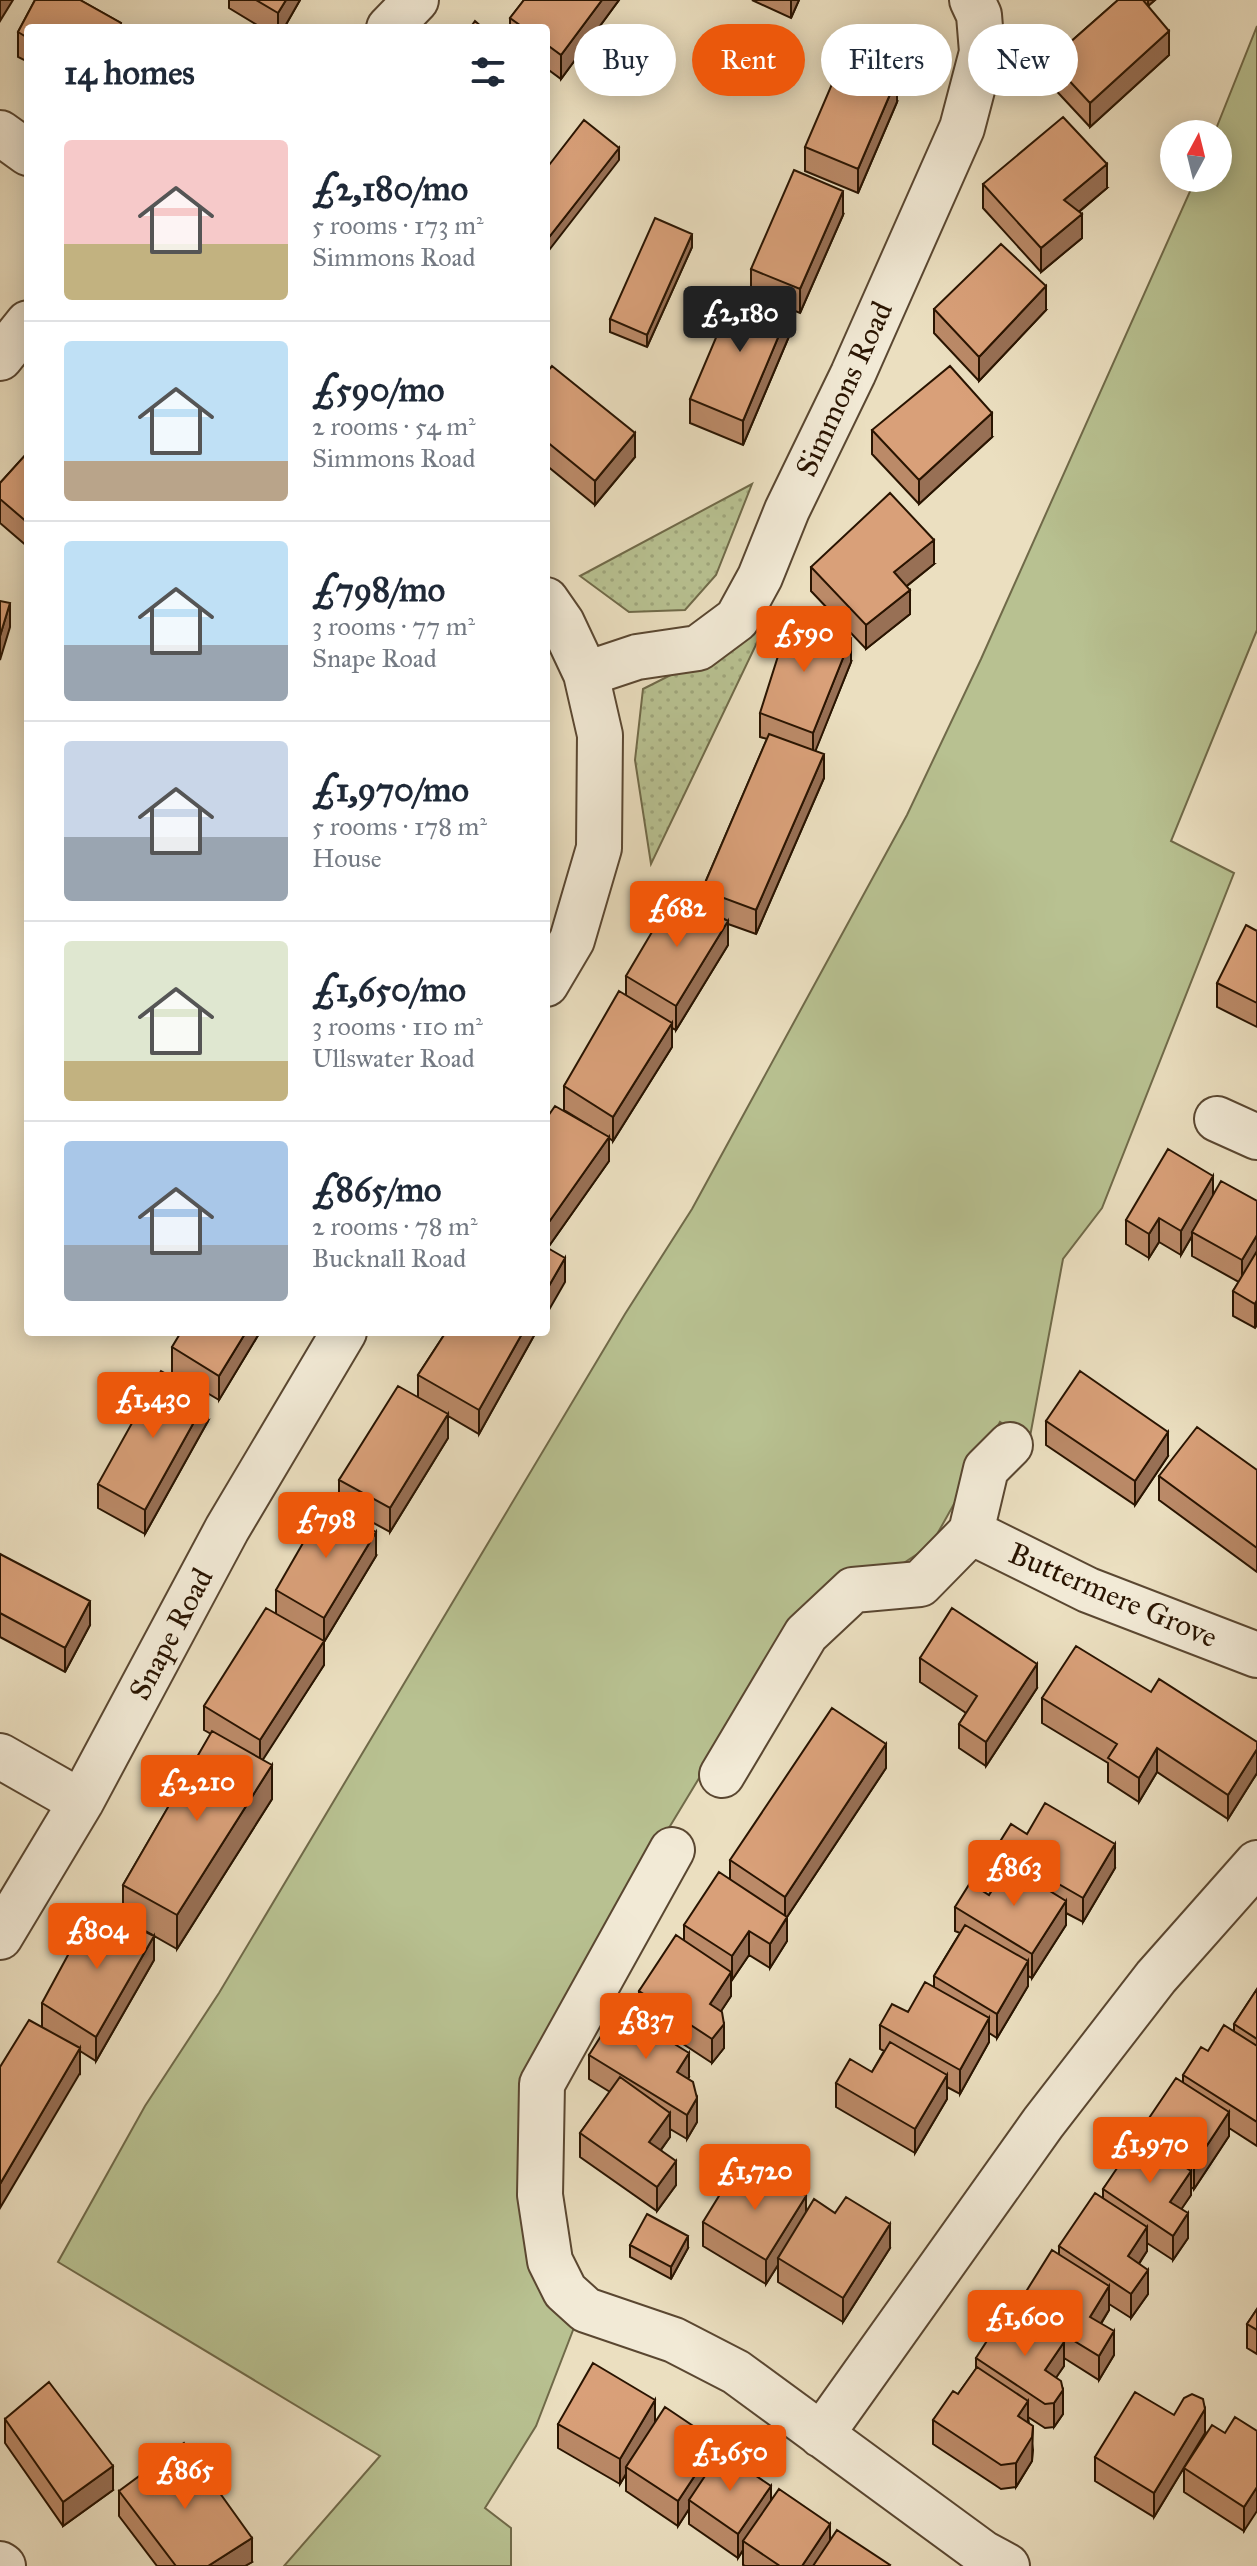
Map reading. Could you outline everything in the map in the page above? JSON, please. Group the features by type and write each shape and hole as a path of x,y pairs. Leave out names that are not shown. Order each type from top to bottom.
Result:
{"street":[{"path":"393,24 416,0"},
{"name":"Simmons Road","path":"586,674 637,657 698,648 737,619 760,577 787,510 853,374 962,128 982,52 979,15 972,0"},
{"path":"0,133 24,150"},
{"path":"0,358 24,328"},
{"path":"550,606 562,623 586,674 600,735 599,848 572,940 550,977"},
{"path":"1217,1119 1257,1137"},
{"name":"Snape Road","path":"0,1937 81,1802 227,1529 342,1336"},
{"name":"Buttermere Grove","path":"722,1775 806,1634 853,1590 920,1584 971,1532 986,1469 1010,1445"},
{"name":"Buttermere Grove","path":"971,1532 1088,1590 1257,1655"},
{"path":"0,1756 81,1802"},
{"path":"672,1850 542,2084 540,2195 550,2261 565,2291 586,2310 674,2340 736,2372 983,2553 1007,2566"},
{"path":"821,2435 1052,2112 1156,1977 1257,1863"}],"green space":[{"path":"1257,26 1257,630 1171,841 1234,873 1102,1208 1063,1259 1029,1442 1000,1422 931,1545 893,1570 796,1618 658,1846 520,2095 575,2325 536,2426 485,2508 511,2528 511,2566 284,2566 380,2456 58,2262 145,2106 219,1993 625,1314 692,1209 907,815 981,659 1190,192 1232,192 1232,120 1220,120"},
{"path":"752,484 716,575 685,610 629,612 580,576"},
{"path":"764,628 651,864 635,760 643,689"}],"building":[{"path":"35,0 80,0 121,23 24,24 24,36 18,32"},
{"path":"256,0 286,0 278,13"},
{"path":"524,0 602,0 584,24 574,24 574,38 561,55 550,47 550,24 518,24 510,18"},
{"path":"1118,0 1143,0 1169,31 1090,103 1078,90 1078,35"},
{"path":"827,96 889,96 858,169 805,147"},
{"path":"1063,117 1107,164 1064,200 1082,214 1041,248 983,184"},
{"path":"584,120 619,148 550,236 550,164"},
{"path":"794,170 843,191 800,289 751,269"},
{"path":"655,218 692,234 647,335 610,319"},
{"path":"1001,244 1046,286 979,357 934,309"},
{"path":"737,288 790,309 743,421 690,399"},
{"path":"552,366 635,433 595,481 550,444"},
{"path":"950,366 992,413 919,480 872,430"},
{"path":"24,456 24,520 0,499 0,483"},
{"path":"890,493 934,540 894,572 910,590 866,625 811,567"},
{"path":"0,601 10,603 0,636"},
{"path":"791,615 851,638 813,733 760,713"},
{"path":"769,734 824,754 756,910 702,890"},
{"path":"675,893 728,921 676,1006 626,976"},
{"path":"1246,925 1257,931 1257,1003 1217,983"},
{"path":"619,991 672,1023 613,1117 564,1086"},
{"path":"555,1106 609,1137 550,1221 550,1113"},
{"path":"1168,1149 1213,1176 1181,1231 1159,1218 1149,1234 1126,1220"},
{"path":"1221,1181 1257,1201 1257,1235 1242,1260 1192,1232"},
{"path":"550,1249 565,1258 550,1284"},
{"path":"1257,1251 1257,1300 1255,1304 1233,1291"},
{"path":"179,1336 244,1336 219,1376 172,1347"},
{"path":"443,1336 521,1336 479,1410 418,1375"},
{"path":"161,1371 208,1397 145,1510 98,1484"},
{"path":"1080,1371 1168,1432 1135,1481 1046,1421"},
{"path":"398,1386 448,1414 390,1508 339,1480"},
{"path":"1197,1427 1257,1470 1257,1548 1159,1476"},
{"path":"326,1503 376,1532 324,1618 276,1590"},
{"path":"0,1554 90,1601 65,1648 0,1613"},
{"path":"266,1608 324,1641 260,1740 204,1706"},
{"path":"952,1608 1037,1664 986,1742 959,1724 977,1696 920,1658"},
{"path":"1076,1646 1151,1692 1159,1679 1257,1742 1257,1749 1228,1795 1157,1748 1139,1778 1108,1758 1117,1744 1042,1698"},
{"path":"832,1708 886,1744 785,1897 730,1860"},
{"path":"212,1731 272,1765 177,1915 123,1885"},
{"path":"1045,1803 1115,1844 1083,1898 996,1848 1011,1824 1027,1834"},
{"path":"1008,1865 1066,1901 1032,1954 955,1907 970,1883 989,1895"},
{"path":"719,1872 787,1917 770,1944 749,1931 732,1956 684,1925"},
{"path":"94,1907 154,1936 96,2037 42,2003"},
{"path":"965,1925 1028,1961 997,2014 934,1976"},
{"path":"676,1935 731,1972 710,2004 722,2012 724,2024 712,2039 639,1991"},
{"path":"925,1982 989,2018 960,2070 880,2025 892,2004 908,2012"},
{"path":"1257,1989 1257,2039 1234,2024"},
{"path":"618,2009 689,2053 677,2072 693,2082 697,2098 687,2115 589,2055"},
{"path":"29,2020 80,2048 0,2184 0,2067"},
{"path":"1224,2025 1257,2046 1257,2122 1183,2075 1201,2047 1208,2051"},
{"path":"890,2042 947,2075 915,2129 836,2083 850,2059 872,2072"},
{"path":"620,2077 670,2113 649,2142 676,2161 657,2187 580,2133"},
{"path":"1176,2078 1229,2112 1194,2165 1141,2130"},
{"path":"1138,2137 1191,2171 1170,2202 1188,2213 1173,2236 1103,2189"},
{"path":"757,2166 806,2196 766,2260 703,2222 730,2178 744,2188"},
{"path":"1095,2193 1147,2227 1128,2256 1148,2270 1131,2294 1059,2246"},
{"path":"846,2197 890,2224 843,2298 778,2258 814,2199 835,2213"},
{"path":"647,2214 688,2236 671,2267 630,2245"},
{"path":"1052,2250 1109,2286 1090,2317 1114,2331 1099,2356 1017,2306"},
{"path":"1257,2309 1257,2330 1247,2324"},
{"path":"1016,2311 1064,2342 1045,2370 1061,2381 1063,2390 1054,2403 1045,2404 976,2358 992,2333 999,2338"},
{"path":"593,2363 655,2400 620,2459 558,2424"},
{"path":"977,2367 1028,2401 1018,2416 1033,2426 1032,2437 1016,2463 1001,2465 933,2420 953,2391 958,2394"},
{"path":"49,2382 113,2466 63,2502 5,2419"},
{"path":"1135,2392 1174,2415 1184,2398 1192,2394 1203,2399 1205,2409 1154,2493 1095,2457"},
{"path":"665,2407 717,2442 678,2501 626,2467"},
{"path":"1235,2417 1257,2431 1257,2487 1244,2507 1184,2468 1212,2425 1225,2433"},
{"path":"184,2443 252,2538 208,2566 176,2566 119,2491"},
{"path":"721,2452 771,2486 738,2534 689,2500"},
{"path":"779,2489 830,2524 802,2566 780,2566 743,2541"},
{"path":"837,2530 890,2565 813,2566"}]}
